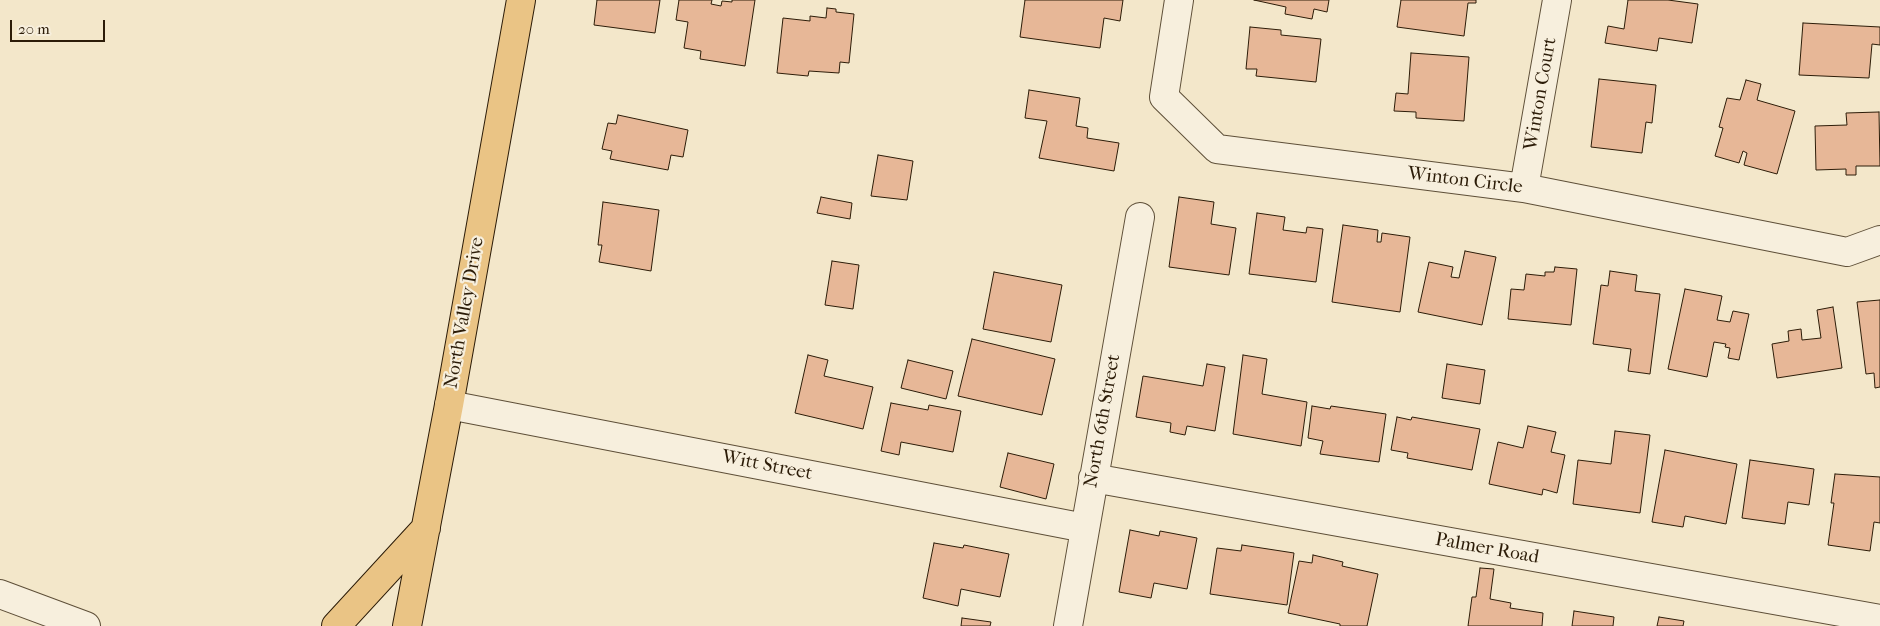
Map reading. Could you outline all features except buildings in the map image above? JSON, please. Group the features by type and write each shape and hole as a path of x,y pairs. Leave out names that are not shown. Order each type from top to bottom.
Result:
{"main road":[{"name":"North Valley Drive","path":"407,626 449,405 521,0"},
{"path":"336,626 426,528"}],"street":[{"name":"Winton Circle","path":"1179,0 1164,97 1217,149 1524,188 1847,252 1880,240"},
{"name":"Winton Court","path":"1524,188 1557,0"},
{"name":"North 6th Street","path":"1068,626 1140,217"},
{"name":"Witt Street","path":"449,405 1084,528"},
{"name":"Palmer Road","path":"1093,478 1880,619"},
{"path":"0,594 86,626"}]}
